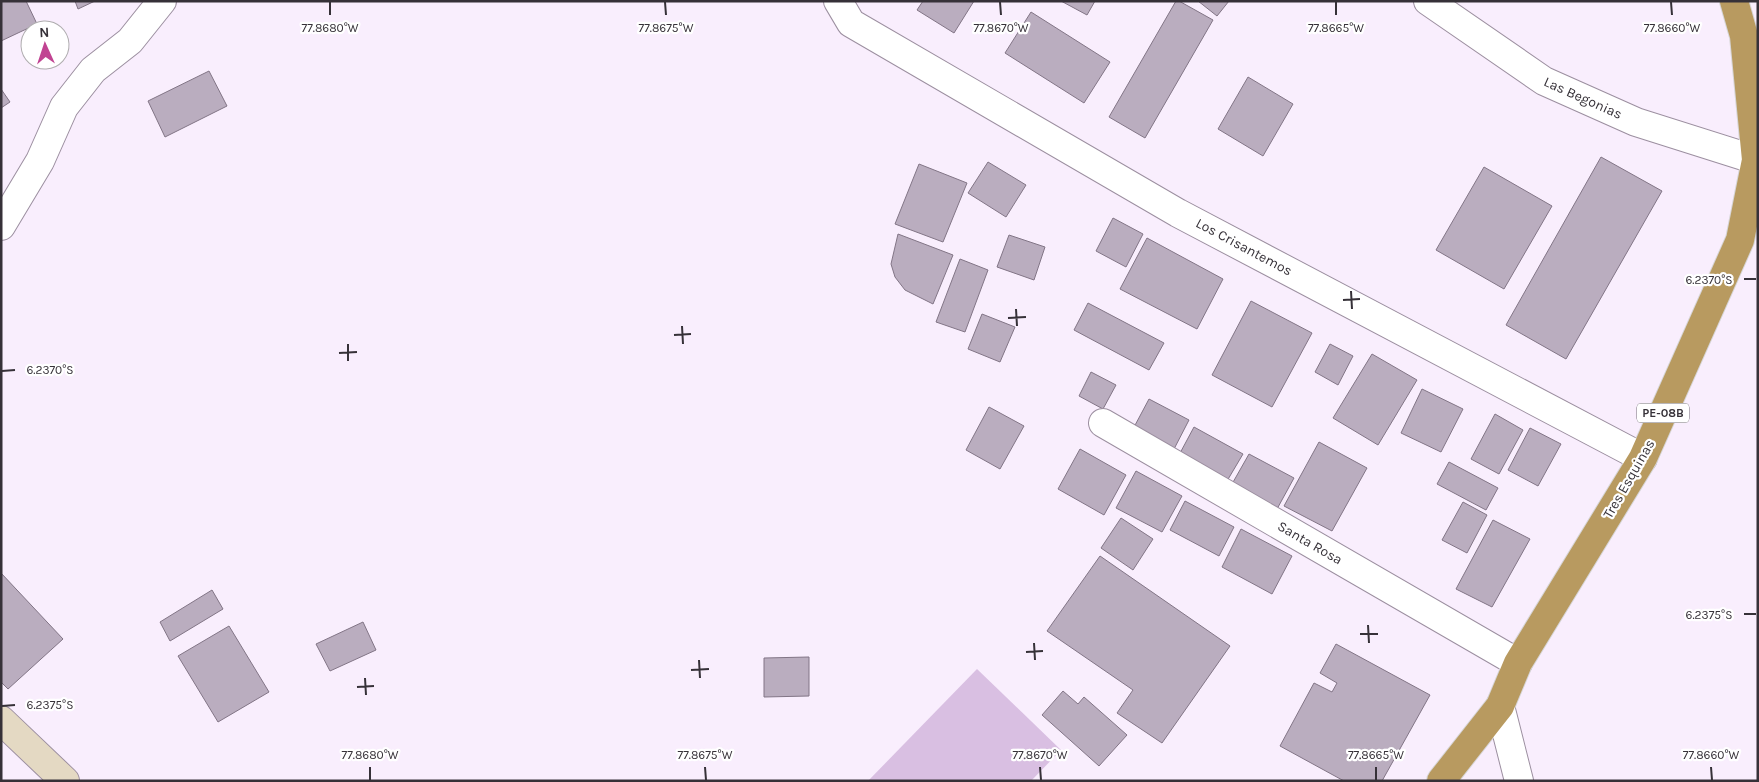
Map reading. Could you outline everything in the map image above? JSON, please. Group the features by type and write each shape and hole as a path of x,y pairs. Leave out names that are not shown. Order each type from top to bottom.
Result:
{"highway":[{"name":"Tres Esquinas","path":"1441,781 1500,706 1518,663 1643,458 1740,240 1756,160 1744,36 1734,1"}],"main road":[{"path":"1,720 65,781"}],"street":[{"path":"1,226 40,161 64,107 93,70 130,41 162,1"},
{"name":"Las Begonias","path":"1428,1 1544,81 1636,122 1756,160"},
{"name":"Los Crisantemos","path":"845,12 1178,213 1643,458"},
{"name":"Santa Rosa","path":"1103,423 1518,663"},
{"path":"1500,706 1519,781"}],"shaded area":[{"path":"977,669 1061,750 1031,781 868,781"}],"building":[{"path":"1,1 26,1 35,20 20,20 20,32 1,41"},
{"path":"75,1 95,1 78,9"},
{"path":"923,1 974,1 954,33 917,10"},
{"path":"1061,1 1095,1 1087,15"},
{"path":"1176,1 1213,20 1145,138 1109,117"},
{"path":"1198,1 1229,1 1217,16"},
{"path":"1031,12 1110,62 1084,103 1005,53"},
{"path":"209,71 227,106 165,137 148,101"},
{"path":"1248,77 1293,104 1263,156 1218,129"},
{"path":"1,89 10,102 1,108"},
{"path":"1601,157 1662,191 1566,359 1506,325"},
{"path":"988,162 1026,185 1006,217 968,193"},
{"path":"919,164 967,183 943,242 895,224"},
{"path":"1484,167 1552,206 1504,289 1436,250"},
{"path":"1113,218 1143,234 1126,267 1096,251"},
{"path":"898,234 953,255 933,304 905,290 895,277 891,264"},
{"path":"1009,235 1045,247 1034,280 997,267"},
{"path":"1147,238 1223,279 1197,329 1120,289"},
{"path":"960,259 988,270 965,332 936,322"},
{"path":"1251,301 1312,333 1272,407 1212,375"},
{"path":"1088,303 1164,343 1149,370 1074,330"},
{"path":"982,314 1015,327 1000,362 968,349"},
{"path":"1330,344 1353,356 1338,385 1315,372"},
{"path":"1372,354 1417,380 1378,445 1333,418"},
{"path":"1091,372 1116,385 1103,409 1079,396"},
{"path":"1422,389 1463,409 1441,452 1401,433"},
{"path":"1149,399 1189,420 1173,451 1133,429"},
{"path":"989,407 1024,426 1000,469 966,450"},
{"path":"1495,414 1523,430 1499,474 1471,459"},
{"path":"1194,427 1243,454 1227,481 1179,455"},
{"path":"1530,428 1561,444 1538,486 1508,470"},
{"path":"1319,442 1367,468 1332,531 1284,506"},
{"path":"1080,449 1126,475 1104,515 1058,489"},
{"path":"1249,454 1294,478 1277,509 1232,484"},
{"path":"1449,462 1498,488 1486,510 1437,484"},
{"path":"1136,471 1182,496 1162,532 1116,508"},
{"path":"1185,501 1234,527 1219,556 1170,530"},
{"path":"1463,502 1487,515 1467,553 1442,540"},
{"path":"1121,518 1153,539 1133,570 1101,548"},
{"path":"1493,520 1530,539 1492,607 1456,589"},
{"path":"1241,529 1292,556 1272,594 1222,567"},
{"path":"1100,556 1230,646 1162,743 1117,713 1133,690 1047,631"},
{"path":"1,573 63,639 8,689 1,682"},
{"path":"212,590 223,609 170,641 160,622"},
{"path":"363,622 376,650 330,671 316,644"},
{"path":"229,626 269,692 218,722 178,656"},
{"path":"1336,644 1430,695 1382,781 1344,781 1280,746 1314,683 1332,692 1337,683 1320,673"},
{"path":"809,657 809,696 764,697 764,658"},
{"path":"1063,691 1078,704 1084,697 1127,735 1099,766 1042,715"}]}
